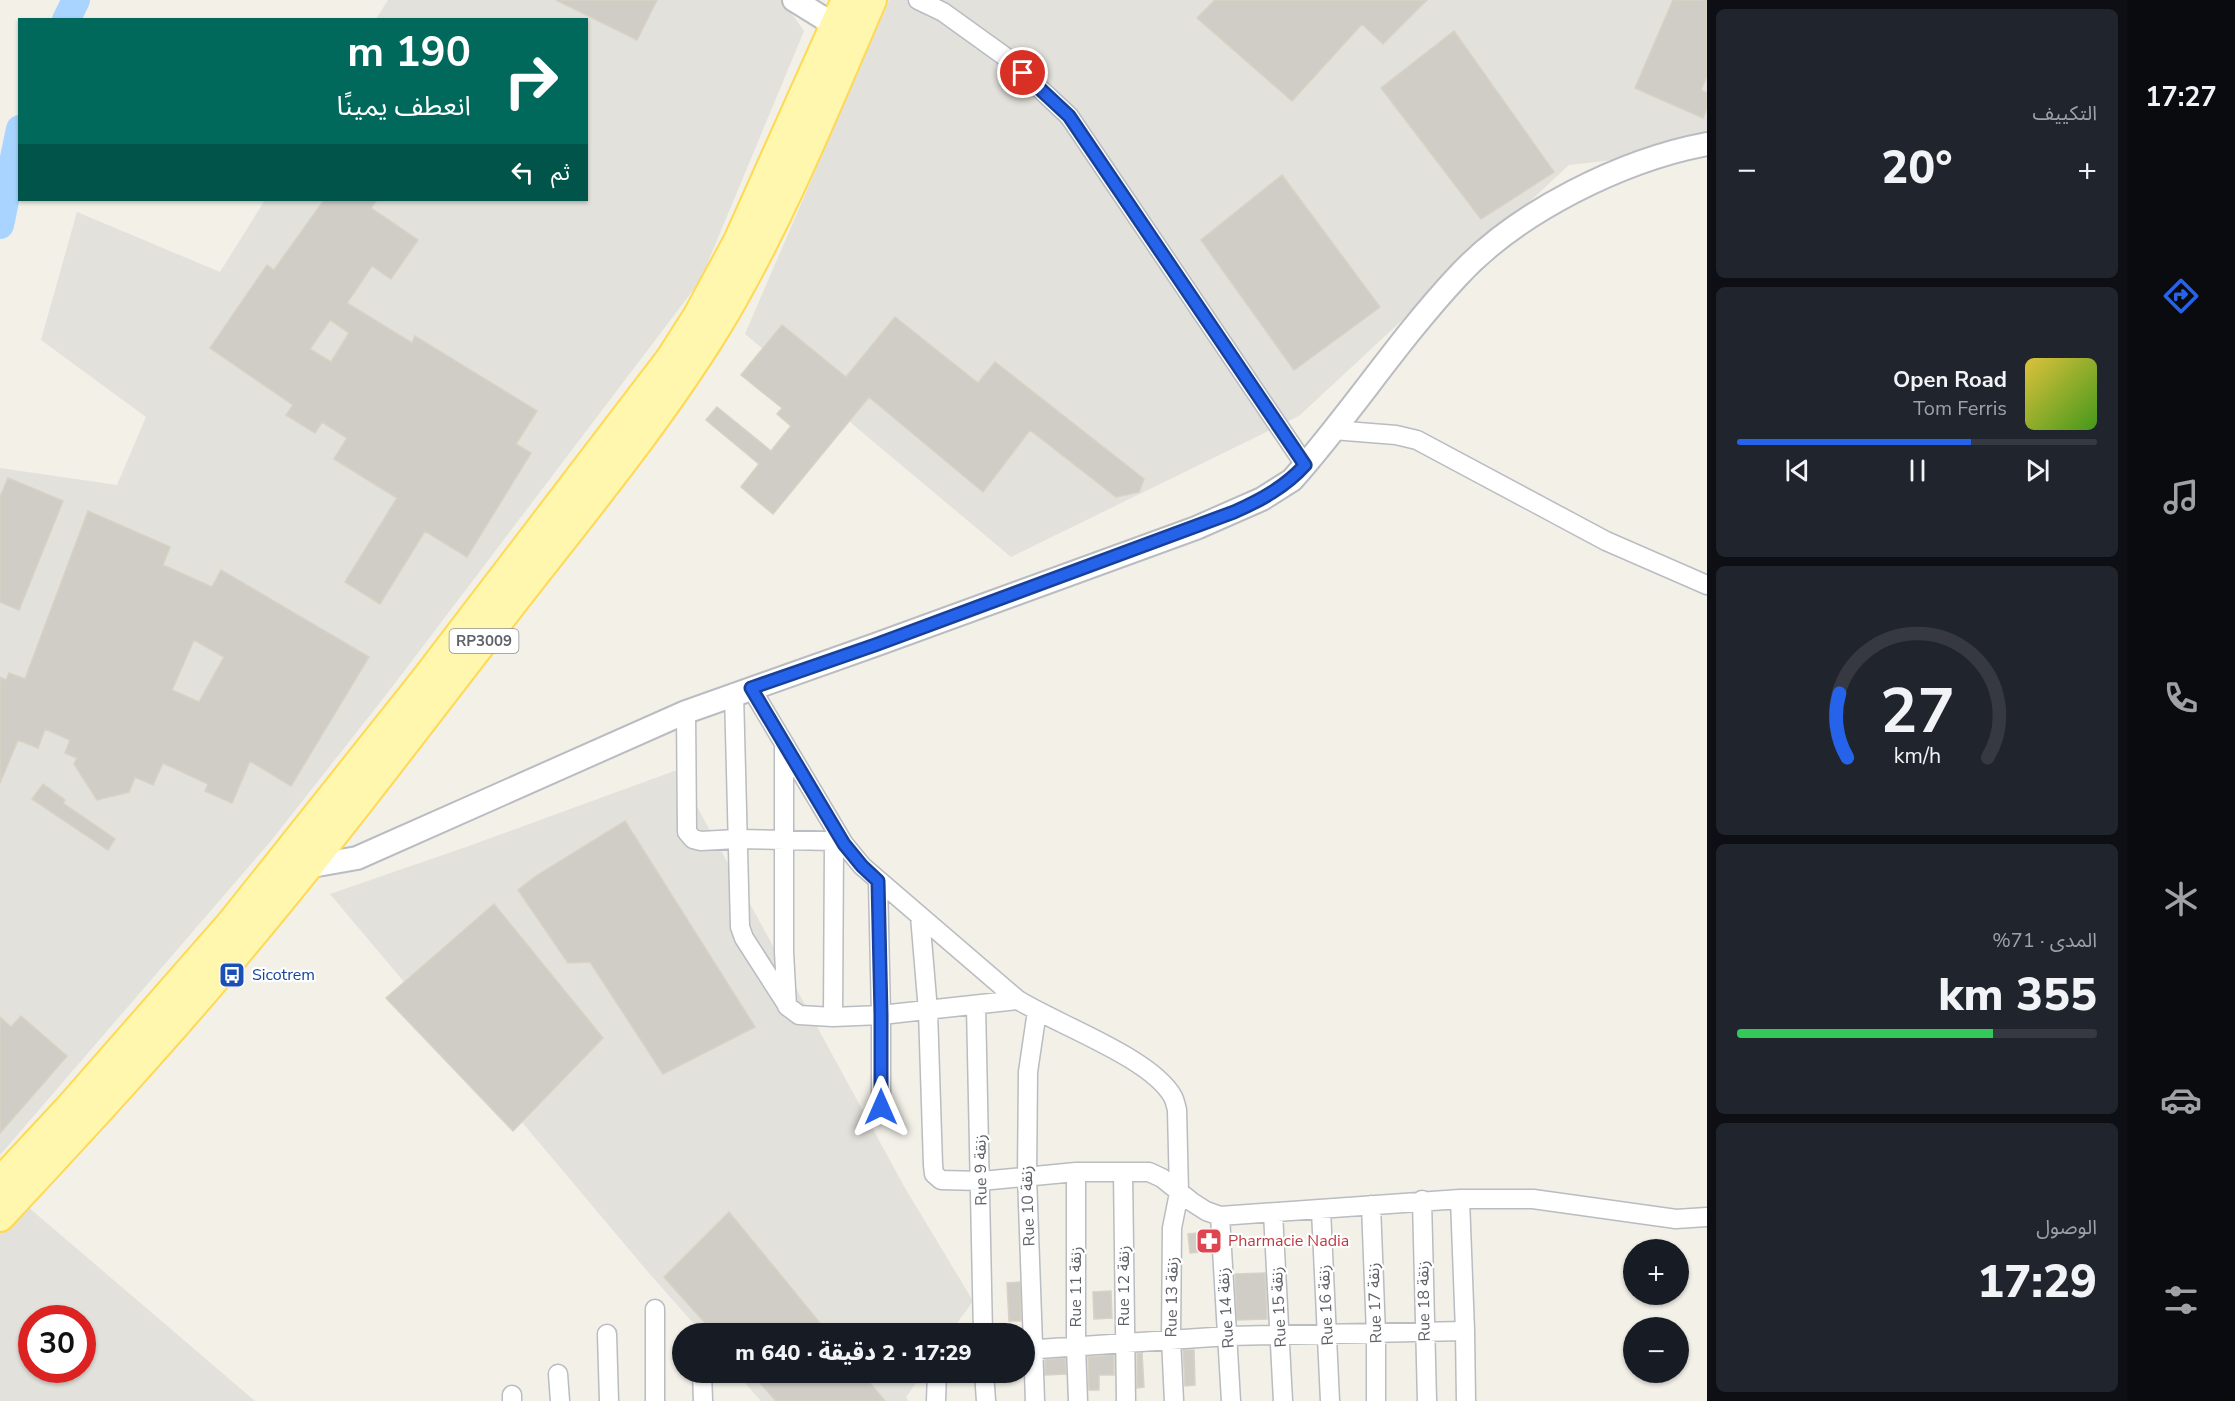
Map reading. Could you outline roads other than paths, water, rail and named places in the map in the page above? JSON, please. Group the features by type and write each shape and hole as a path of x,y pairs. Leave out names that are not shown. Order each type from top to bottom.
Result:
{"main road":[{"name":"RP3009","path":"0,1217 87,1124 235,955 442,695 660,412 723,315 769,229 800,167 872,0"},
{"name":"RP3009","path":"0,1182 69,1108 209,949 279,864 427,677 670,359 698,315 738,242 841,13"}],"street":[{"path":"794,0 841,13"},
{"path":"918,0 943,12 1007,58 1069,116 1305,465"},
{"path":"279,864 306,867 357,858 686,712 1234,512 1262,499 1292,480 1459,274 1489,248 1557,201 1584,186 1655,156 1707,144"},
{"path":"1333,430 1396,435 1418,440 1606,540 1707,585"},
{"path":"742,691 736,839 740,927 744,938 787,1006 799,1015 833,1017 928,1011 1018,1000"},
{"name":"Rue 13 زنقة","path":"742,691 784,745 839,842 878,881 1018,1000 1108,1046 1145,1069 1173,1097 1177,1110 1179,1193 1172,1228 1171,1339 1174,1401"},
{"path":"686,712 687,832 693,839 701,841 736,839 839,842 833,1017"},
{"path":"784,745 784,952 787,1006"},
{"path":"878,881 881,1107"},
{"path":"920,916 928,1011 934,1174 941,1180 981,1181 1076,1172 1149,1172 1162,1178 1179,1193 1206,1211 1220,1216 1321,1210 1422,1200 1533,1199 1676,1219 1707,1217"},
{"name":"Rue 9 زنقة","path":"976,1006 983,1323"},
{"name":"Rue 10 زنقة","path":"1029,1323 1028,1072 1037,1011"},
{"name":"Rue 11 زنقة","path":"1076,1172 1078,1401"},
{"name":"Rue 12 زنقة","path":"1123,1172 1126,1401"},
{"path":"1460,1199 1466,1331 1466,1401"},
{"name":"Rue 18 زنقة","path":"1422,1200 1427,1401"},
{"name":"Rue 17 زنقة","path":"1371,1205 1376,1401"},
{"name":"Rue 16 زنقة","path":"1321,1210 1330,1401"},
{"name":"Rue 15 زنقة","path":"1273,1213 1283,1401"},
{"name":"Rue 14 زنقة","path":"1220,1216 1231,1401"},
{"path":"654,1309 655,1401"},
{"path":"1035,1349 1228,1336 1466,1331"},
{"path":"607,1334 609,1401"},
{"path":"558,1374 560,1401"},
{"path":"702,1383 703,1401"},
{"path":"936,1401 937,1383"},
{"path":"985,1383 986,1401"},
{"name":"Rue 10 زنقة","path":"1033,1383 1035,1401"}],"waterway":[{"path":"67,18 76,0"},
{"path":"0,225 18,139"}],"place":[{"name":"Sicotrem","path":"232,975"},
{"name":"Pharmacie Nadia","path":"1209,1241"}]}
